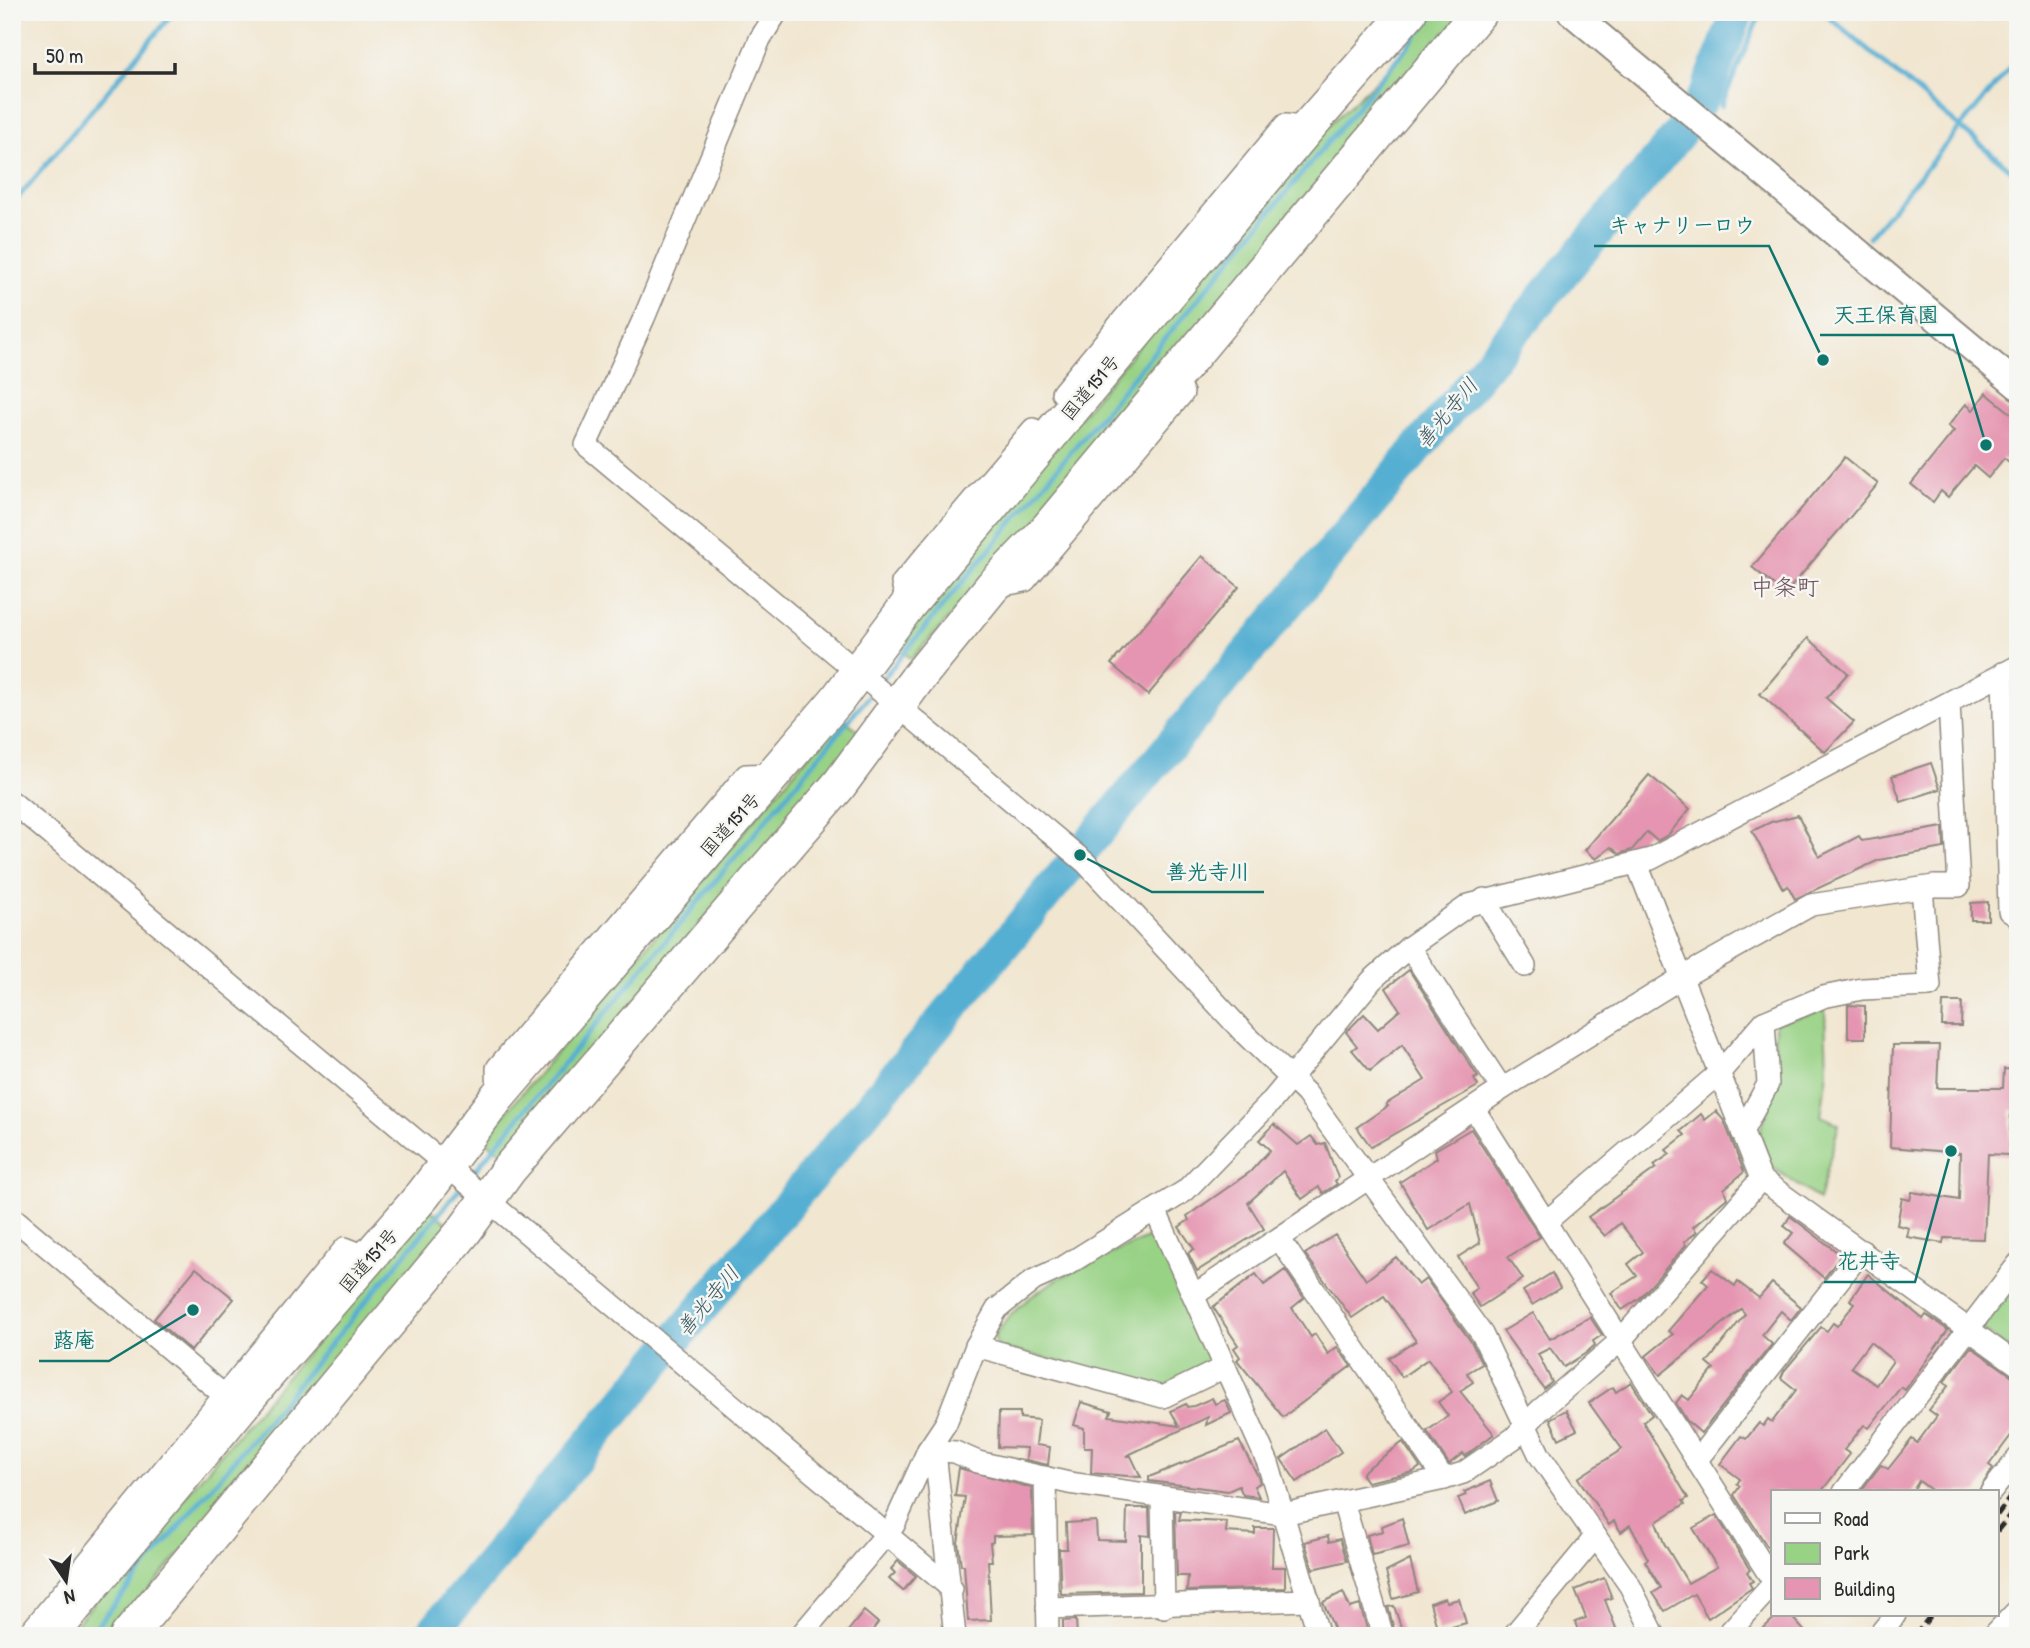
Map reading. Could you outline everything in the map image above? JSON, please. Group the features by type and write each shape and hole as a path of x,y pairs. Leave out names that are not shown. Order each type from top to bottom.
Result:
{"highway":[{"name":"国道151号","path":"50,1636 264,1378 371,1258 498,1096 837,700 856,671 908,605 1307,128 1409,12"},
{"path":"128,1636 559,1110 839,785 897,706 992,587 1047,530 1479,12"}],"main road":[{"path":"1999,1636 2018,1616"}],"street":[{"path":"777,12 760,39 644,318 586,445 1079,857 1245,1034 1306,1093 1482,1334 1540,1456 1630,1586 1655,1636"},
{"path":"1571,12 2018,386"},
{"path":"800,1636 887,1536 928,1450 946,1423 976,1346 997,1308 1013,1294 1156,1212 1185,1191 1218,1159 1372,979 1454,913 1484,899 1637,864 2011,669 2009,911 2018,918"},
{"path":"1194,1295 1502,1089 1681,978 1811,905 1922,888 1959,886 1949,703"},
{"path":"12,802 952,1589"},
{"path":"1637,864 1761,1179 2018,1365"},
{"path":"1547,1221 1719,1073 1764,1022 1823,997 1862,989 1930,986 1922,888"},
{"path":"1484,899 1525,966"},
{"path":"1409,947 1502,1089"},
{"path":"1742,1132 1768,1084 1764,1022"},
{"path":"1474,1109 1771,1580"},
{"path":"928,1450 955,1452 978,1462 1045,1477 1162,1498 1283,1514 1444,1479 1462,1473 1514,1438 1539,1410 1620,1341 1761,1179"},
{"path":"1156,1212 1268,1463 1319,1636"},
{"path":"12,1217 225,1396"},
{"path":"1280,1240 1444,1479"},
{"path":"27,1636 345,1248 371,1258"},
{"path":"1696,1461 1863,1251"},
{"path":"1846,1490 2018,1264"},
{"path":"148,1636 440,1283 433,1267"},
{"path":"976,1346 1163,1397 1225,1367"},
{"path":"928,1450 936,1461 955,1636"},
{"path":"1993,1490 2018,1458"},
{"path":"1045,1477 1048,1636"},
{"path":"1162,1498 1164,1607"},
{"path":"1343,1502 1383,1636"},
{"path":"1513,1636 1595,1536"},
{"path":"1726,1636 1771,1585"},
{"path":"1047,1608 1164,1607 1309,1600"},
{"path":"1878,1636 1894,1616"},
{"path":"12,1631 18,1636"}],"green space":[{"path":"1435,12 1463,12 1065,493 911,659 892,642 1302,150 1391,67"},
{"path":"841,717 862,733 504,1154 483,1139"},
{"path":"1825,1010 1827,1072 1821,1116 1839,1124 1819,1200 1770,1165 1759,1134 1774,1091 1775,1023"},
{"path":"429,1209 452,1227 111,1636 66,1636"},
{"path":"1151,1236 1157,1238 1214,1358 1211,1366 1168,1388 998,1347 994,1337 1008,1318 1043,1288"},
{"path":"2018,1278 2018,1355 1985,1332 1983,1322"}],"building":[{"path":"1986,393 2018,419 2018,469 2004,458 1988,478 1974,466 1948,497 1941,491 1933,502 1911,484 1954,431 1948,426 1966,404 1973,410"},
{"path":"1845,457 1878,484 1785,594 1752,567"},
{"path":"1202,556 1239,587 1148,695 1111,664"},
{"path":"1808,638 1848,673 1826,698 1854,722 1825,752 1760,694"},
{"path":"1931,763 1940,789 1901,802 1892,776"},
{"path":"1649,775 1690,809 1668,835 1657,841 1647,832 1632,850 1619,854 1611,847 1596,859 1585,850"},
{"path":"1798,815 1819,857 1859,836 1862,841 1943,827 1944,848 1879,860 1795,899 1788,886 1783,889 1752,831 1771,822"},
{"path":"1988,902 1988,920 1971,920 1971,903"},
{"path":"1409,970 1478,1077 1474,1079 1478,1086 1371,1147 1357,1127 1388,1106 1386,1104 1425,1080 1402,1045 1370,1071 1352,1050 1357,1046 1346,1032 1364,1014 1378,1029 1400,1010 1386,988"},
{"path":"1943,1002 1962,1002 1961,1026 1942,1026"},
{"path":"1848,1005 1865,1006 1865,1038 1848,1038"},
{"path":"1893,1045 1939,1045 1937,1088 2003,1088 2004,1069 2018,1070 2018,1110 2011,1110 2009,1155 1988,1154 1984,1239 1944,1238 1943,1243 1907,1237 1909,1228 1897,1225 1902,1198 1910,1200 1912,1192 1959,1200 1960,1153 1890,1147"},
{"path":"1716,1111 1724,1121 1744,1172 1724,1189 1727,1198 1693,1227 1697,1232 1684,1242 1686,1245 1640,1298 1622,1310 1611,1293 1637,1276 1628,1264 1643,1252 1620,1223 1605,1236 1588,1217 1656,1168 1654,1165 1670,1154 1666,1150 1685,1135 1681,1131 1701,1114 1705,1120"},
{"path":"1274,1124 1298,1145 1311,1136 1318,1145 1325,1143 1338,1178 1335,1181 1337,1184 1323,1193 1319,1187 1302,1199 1283,1171 1248,1203 1264,1229 1197,1271 1188,1253 1194,1249 1179,1227 1189,1220 1187,1216 1250,1172 1270,1150 1259,1140"},
{"path":"1471,1129 1540,1237 1508,1257 1523,1279 1480,1307 1470,1293 1477,1288 1458,1257 1480,1243 1470,1204 1428,1230 1400,1182 1437,1158 1435,1150"},
{"path":"1790,1216 1841,1255 1824,1278 1784,1244 1793,1233 1784,1226"},
{"path":"1335,1235 1366,1280 1396,1257 1418,1285 1426,1279 1472,1343 1482,1364 1467,1373 1473,1382 1460,1391 1494,1434 1465,1456 1463,1453 1449,1464 1427,1431 1448,1416 1438,1402 1452,1392 1428,1359 1402,1377 1389,1358 1416,1341 1384,1296 1352,1318 1305,1254"},
{"path":"196,1268 234,1299 191,1351 154,1319"},
{"path":"1712,1269 1735,1286 1738,1282 1759,1298 1772,1283 1801,1307 1791,1320 1781,1311 1762,1335 1772,1344 1701,1433 1687,1421 1676,1403 1682,1395 1689,1400 1714,1369 1707,1363 1745,1314 1741,1309 1660,1375 1646,1356 1673,1334 1668,1331 1708,1285 1702,1280"},
{"path":"1285,1270 1304,1298 1292,1308 1311,1337 1315,1334 1328,1354 1337,1347 1351,1366 1283,1417 1237,1360 1240,1357 1234,1348 1238,1345 1213,1307 1256,1274 1264,1285"},
{"path":"1552,1273 1560,1288 1532,1305 1523,1291"},
{"path":"1868,1274 1923,1319 1926,1315 1948,1330 1905,1390 1901,1387 1869,1428 1864,1425 1844,1450 1850,1454 1823,1490 1771,1490 1771,1549 1734,1495 1740,1486 1737,1484 1740,1479 1720,1464 1741,1436 1746,1439 1759,1423 1763,1426 1768,1419 1772,1422 1796,1390 1781,1378 1784,1371 1821,1327 1827,1331 1833,1323 1837,1326 1855,1303 1850,1300","holes":["1870,1342 1893,1361 1876,1385 1851,1367"]},
{"path":"1533,1313 1550,1339 1590,1317 1602,1335 1593,1341 1595,1345 1586,1353 1564,1367 1550,1348 1538,1354 1552,1382 1544,1389 1503,1331"},
{"path":"1971,1347 2018,1380 2018,1426 1989,1465 1993,1468 1979,1490 1931,1490 1919,1481 1913,1490 1862,1490 1881,1465 1888,1469 1912,1439 1917,1443 1937,1416 1929,1410 1949,1385 1944,1382"},
{"path":"1631,1382 1652,1415 1643,1422 1688,1498 1683,1501 1685,1504 1656,1522 1664,1543 1688,1583 1717,1567 1693,1528 1716,1515 1750,1570 1747,1572 1753,1581 1749,1583 1752,1588 1708,1618 1694,1594 1665,1611 1653,1593 1661,1588 1645,1561 1648,1559 1630,1525 1621,1532 1614,1521 1609,1525 1578,1478 1622,1449 1589,1403 1613,1387 1616,1392"},
{"path":"1212,1398 1215,1404 1225,1400 1231,1413 1206,1425 1208,1417 1126,1456 1131,1456 1141,1477 1091,1473 1092,1448 1084,1448 1084,1428 1074,1425 1081,1402 1111,1411 1109,1416 1179,1426 1171,1411 1186,1404 1187,1407 1194,1406"},
{"path":"1566,1410 1577,1430 1559,1439 1550,1419"},
{"path":"999,1412 1020,1412 1020,1418 1039,1420 1036,1445 1050,1447 1048,1465 1026,1460 1027,1448 998,1447"},
{"path":"1325,1428 1341,1452 1297,1482 1281,1459"},
{"path":"1239,1441 1258,1476 1260,1483 1254,1486 1259,1497 1243,1495 1239,1486 1228,1491 1149,1481 1149,1477"},
{"path":"1403,1442 1420,1467 1413,1472 1367,1482 1362,1475 1365,1470"},
{"path":"959,1468 1032,1488 1033,1535 993,1536 993,1542 990,1543 992,1561 988,1561 991,1620 968,1621 964,1565 961,1565 958,1543 965,1497 955,1496"},
{"path":"1490,1481 1498,1501 1465,1515 1458,1498 1466,1495 1464,1492"},
{"path":"1127,1508 1149,1508 1150,1536 1141,1535 1141,1592 1061,1594 1059,1549 1067,1549 1066,1523 1096,1521 1097,1540 1126,1541"},
{"path":"1175,1512 1181,1512 1179,1520 1227,1522 1226,1532 1255,1534 1255,1528 1273,1528 1272,1567 1285,1567 1285,1588 1187,1591 1188,1576 1177,1576"},
{"path":"1402,1518 1409,1546 1372,1555 1367,1535 1383,1531 1382,1526"},
{"path":"1328,1536 1329,1542 1340,1539 1347,1561 1313,1569 1305,1542"},
{"path":"1410,1560 1418,1592 1393,1599 1386,1572"},
{"path":"898,1561 916,1576 903,1591 889,1579 895,1573 891,1569"},
{"path":"1604,1578 1612,1598 1605,1600 1619,1636 1580,1636 1575,1622 1586,1618 1575,1590"},
{"path":"1343,1592 1350,1608 1360,1605 1369,1636 1337,1636 1323,1602"},
{"path":"1445,1598 1447,1602 1459,1599 1466,1623 1438,1631 1430,1603"},
{"path":"1394,1606 1404,1636 1396,1636 1388,1607"},
{"path":"864,1611 878,1623 868,1636 844,1636"},
{"path":"1777,1616 1791,1616 1809,1636 1755,1636"},
{"path":"1076,1620 1077,1636 1063,1636 1063,1621"}],"waterway":[{"path":"12,205 174,12"},
{"path":"879,683 1436,12"},
{"name":"善光寺川","path":"429,1636 1679,134 1706,93 1738,12"},
{"path":"1721,106 1761,12"},
{"path":"1823,12 2018,176"},
{"path":"1869,237 2018,58"},
{"path":"468,1179 873,691"},
{"path":"88,1636 462,1186"}],"railway":[{"path":"1998,1514 2018,1487"},
{"path":"1998,1530 2018,1505"},
{"path":"1915,1636 1930,1616"}],"place":[{"name":"キャナリーロウ","path":"1823,360"},
{"name":"天王保育園","path":"1986,445"},
{"name":"善光寺川","path":"1080,855"},
{"name":"花井寺","path":"1951,1151"},
{"name":"蕗庵","path":"193,1310"}],"district":[{"name":"中条町","path":"1785,587"}]}
